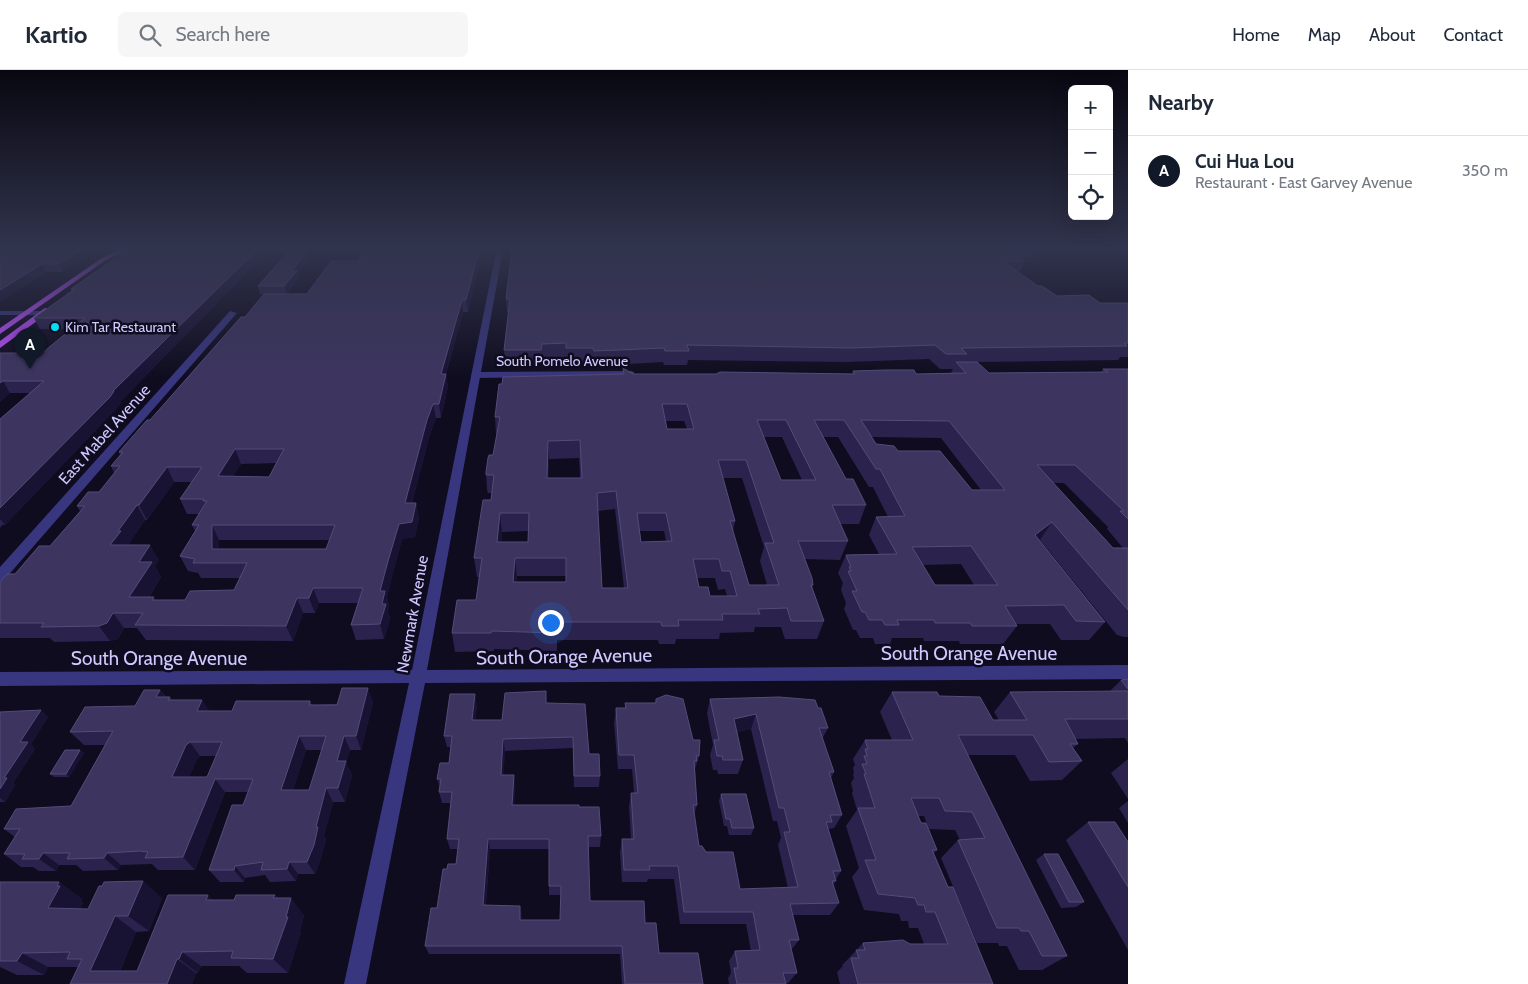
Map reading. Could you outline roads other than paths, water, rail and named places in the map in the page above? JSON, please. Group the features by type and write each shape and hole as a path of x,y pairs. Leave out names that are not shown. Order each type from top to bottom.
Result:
{"main road":[{"path":"0,332 57,293"},
{"path":"0,345 52,307"}],"street":[{"name":"Newmark Avenue","path":"356,984 418,678 440,555 492,293"},
{"path":"0,313 44,313"},
{"name":"East Mabel Avenue","path":"0,576 233,313"},
{"name":"South Pomelo Avenue","path":"476,375 644,374"},
{"name":"South Orange Avenue","path":"0,679 418,678 785,673 1128,672"}],"place":[{"name":"Kim Tar Restaurant","path":"55,327"},
{"name":"Cui Hua Lou","path":"30,369"}]}
